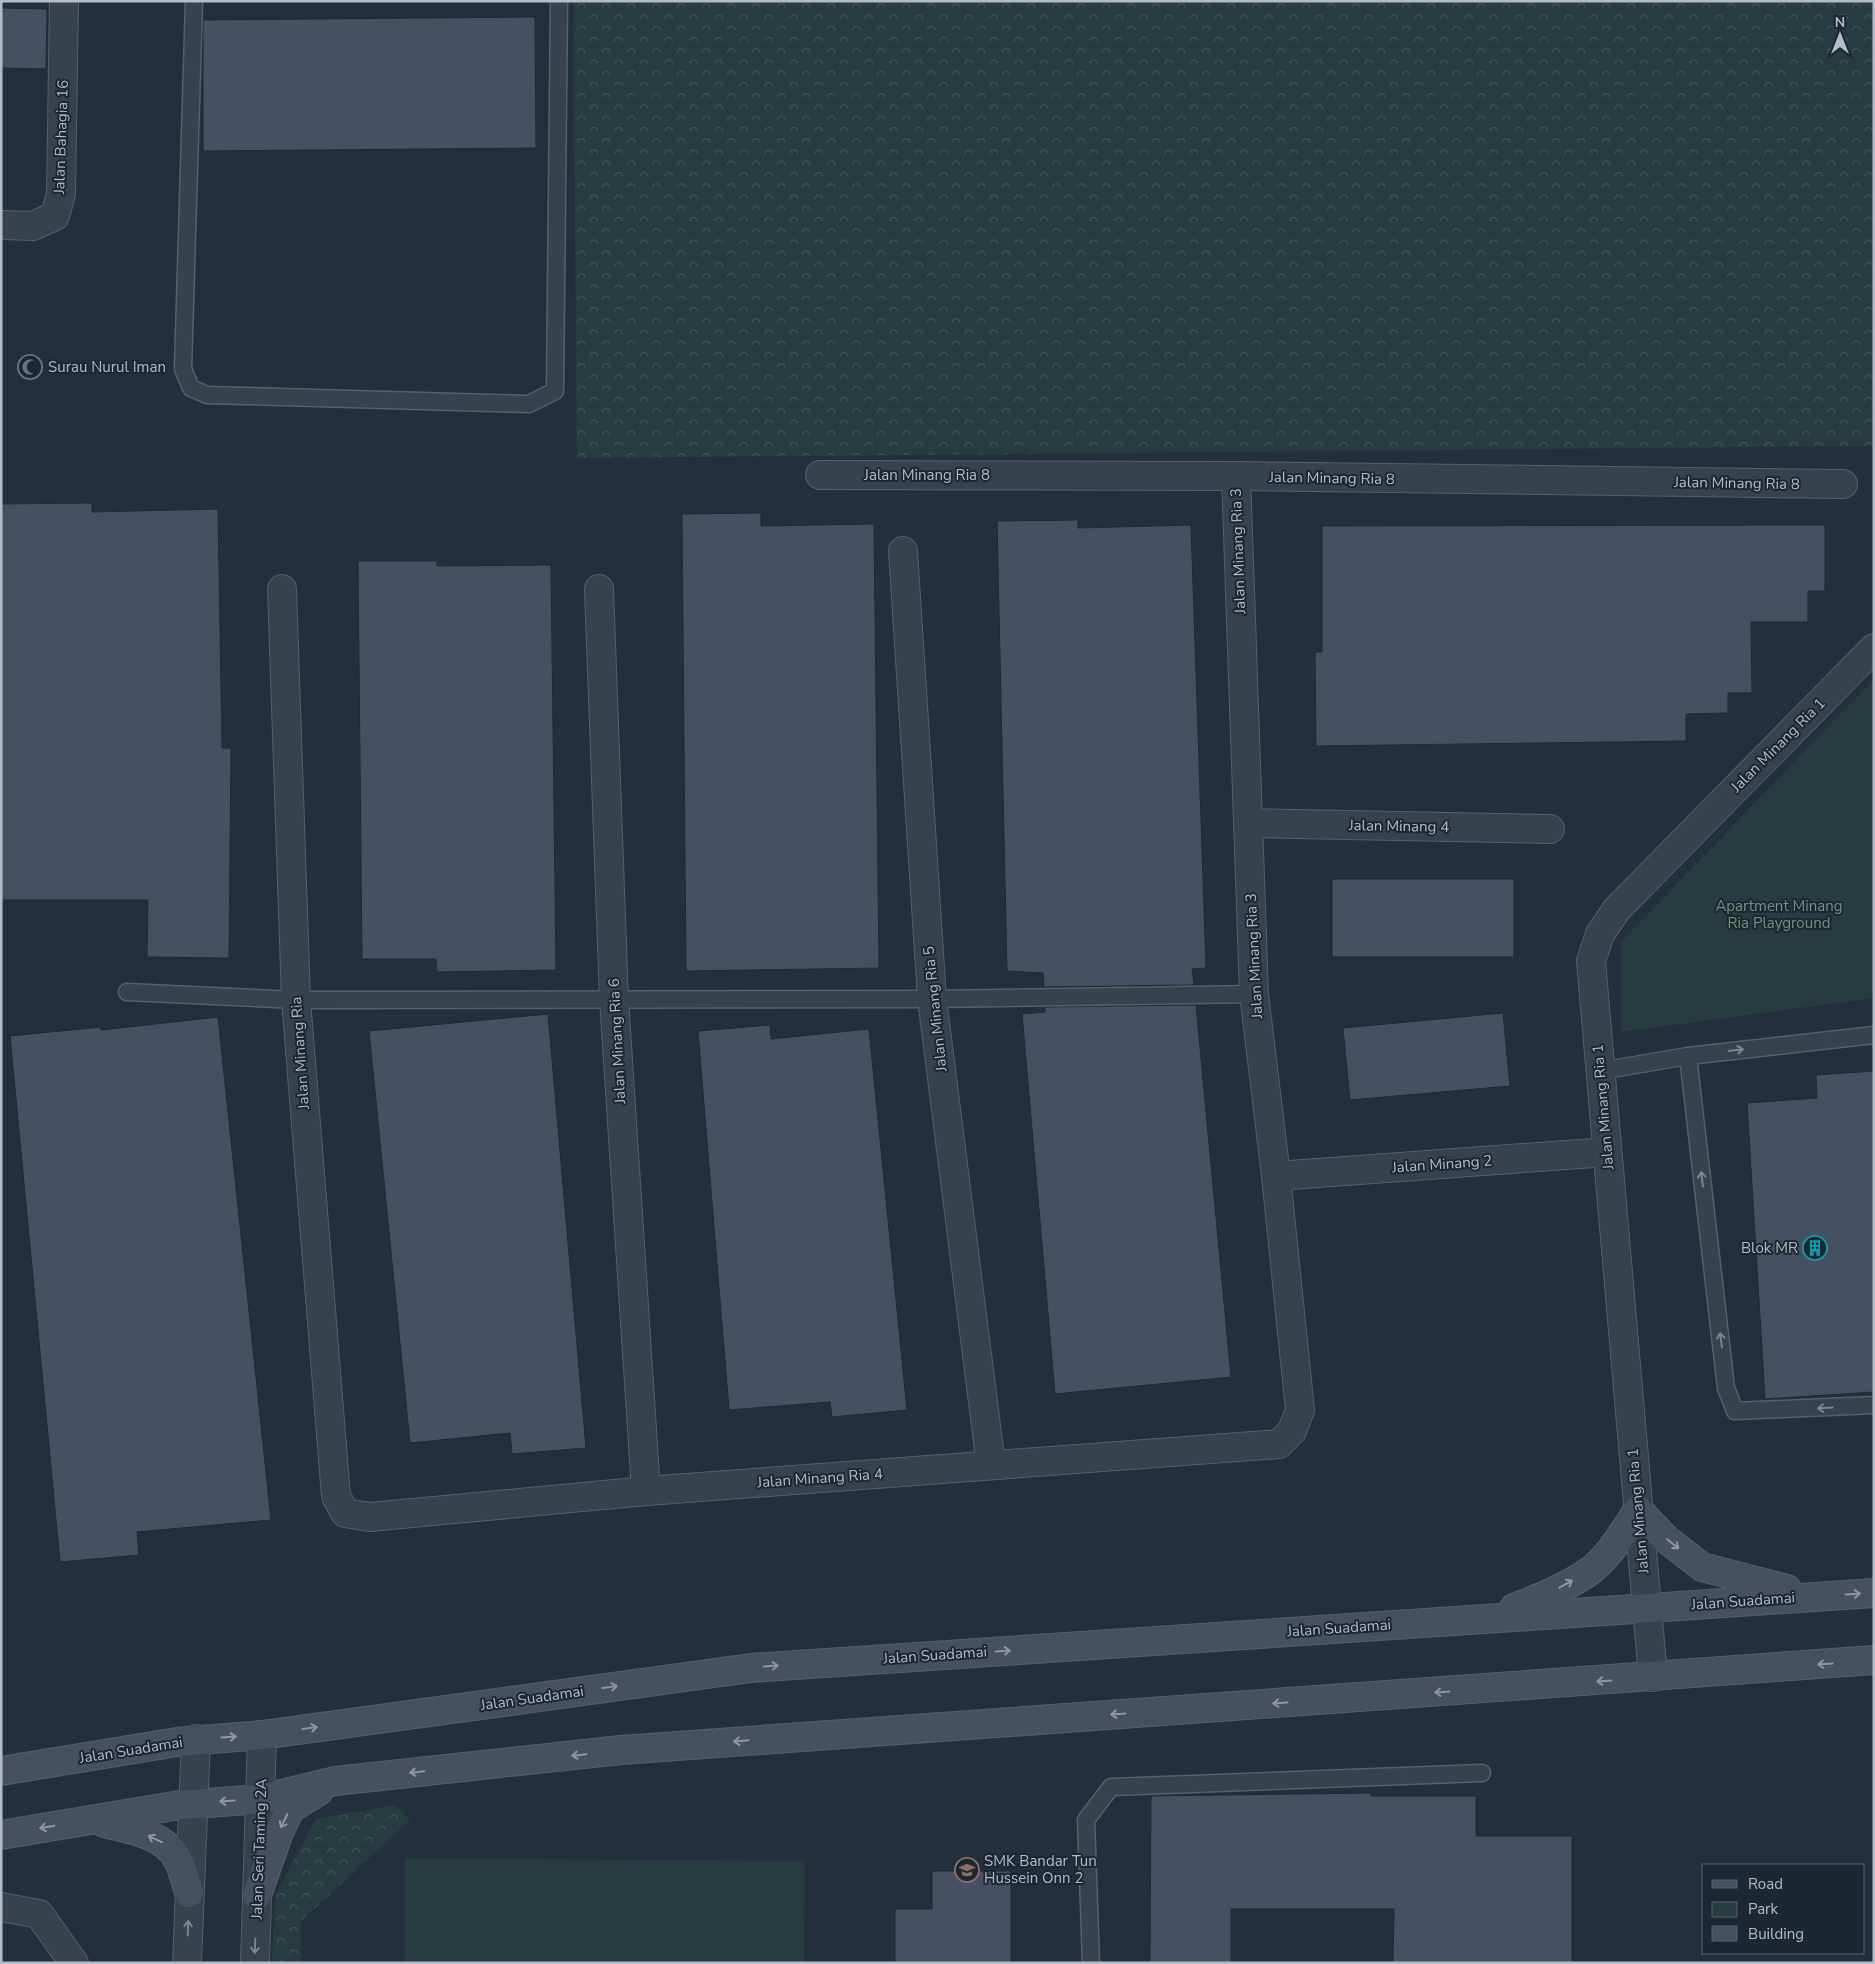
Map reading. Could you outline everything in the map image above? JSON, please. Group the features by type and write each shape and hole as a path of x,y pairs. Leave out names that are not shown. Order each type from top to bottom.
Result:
{"main road":[{"path":"1489,1618 1546,1595 1589,1572 1615,1544 1638,1510 1666,1539 1702,1568 1818,1596"},
{"name":"Jalan Suadamai","path":"1,1771 196,1739 262,1735 751,1668 1874,1593"},
{"path":"1,1835 194,1803 261,1799 335,1781 611,1751 1874,1660"},
{"path":"257,1895 278,1835 290,1809 335,1781"},
{"path":"93,1820 139,1831 163,1843 178,1858 189,1893"}],"street":[{"name":"Jalan Bahagia 16","path":"1,225 33,226 55,216 61,194 64,1"},
{"name":"Jalan Minang Ria 8","path":"820,475 1236,476 1843,484"},
{"name":"Jalan Minang Ria 3","path":"1236,476 1254,994 1276,1176 1300,1410 1292,1431"},
{"name":"Jalan Minang Ria 5","path":"903,551 932,1000 991,1465"},
{"name":"Jalan Minang Ria","path":"282,589 296,1000 336,1496 345,1513"},
{"name":"Jalan Minang Ria 6","path":"599,589 614,999 646,1491"},
{"name":"Jalan Minang Ria 1","path":"1653,1677 1591,961 1600,934 1617,909 1874,648"},
{"name":"Jalan Minang 4","path":"1248,823 1550,829"},
{"name":"Jalan Minang 2","path":"1276,1176 1607,1152"},
{"name":"Jalan Minang Ria 4","path":"345,1513 370,1517 646,1491 1279,1444 1292,1431"},
{"name":"Jalan Seri Taming 2A","path":"254,1963 262,1735"},
{"path":"187,1963 196,1739"},
{"path":"1,1907 39,1914 74,1963"}],"lane":[{"path":"194,1 183,369 191,388 207,395 530,404 555,391 559,1"},
{"path":"127,992 296,1000 932,1000 1254,994"},
{"path":"1600,1071 1688,1056 1874,1035"},
{"path":"1688,1056 1726,1388 1735,1411 1874,1405"},
{"path":"1091,1963 1086,1820 1111,1787 1482,1773"}],"green space":[{"path":"573,1 1874,1 1874,446 577,458"},
{"name":"Apartment Minang Ria Playground","path":"1874,679 1874,998 1622,1032 1621,942"},
{"path":"396,1805 410,1820 301,1921 301,1963 272,1963 275,1895 316,1819"},
{"path":"405,1858 805,1861 804,1963 405,1963"}],"building":[{"path":"1,8 47,9 46,69 1,68"},
{"path":"535,17 536,148 203,151 203,20"},
{"path":"92,503 92,512 218,509 222,748 231,748 229,958 147,957 148,900 1,900 1,504"},
{"path":"761,513 761,526 874,524 879,968 686,971 682,514"},
{"path":"1078,520 1078,528 1191,525 1206,968 1192,969 1194,985 1044,987 1043,973 1007,971 997,521"},
{"path":"1825,525 1825,591 1808,591 1808,622 1751,622 1752,693 1728,693 1728,713 1686,714 1686,741 1316,746 1315,652 1322,652 1322,526"},
{"path":"358,561 437,561 437,566 551,565 556,970 437,972 436,959 362,959"},
{"path":"1332,879 1514,879 1514,957 1332,957"},
{"path":"1196,1005 1231,1377 1055,1394 1022,1014 1045,1012 1045,1007"},
{"path":"1503,1013 1510,1086 1350,1100 1343,1028"},
{"path":"548,1014 586,1448 512,1454 510,1433 410,1443 369,1031"},
{"path":"218,1017 271,1520 137,1532 139,1555 60,1562 10,1036 101,1027 101,1030"},
{"path":"770,1025 771,1039 869,1029 907,1410 832,1417 830,1402 729,1410 698,1031"},
{"name":"Blok MR","path":"1874,1071 1874,1392 1765,1399 1747,1103 1817,1098 1816,1075"},
{"path":"1371,1793 1371,1796 1476,1796 1476,1836 1572,1836 1572,1963 1393,1963 1394,1909 1231,1909 1231,1963 1150,1963 1151,1796"},
{"path":"932,1871 1011,1871 1011,1963 895,1963 895,1909 932,1909"}],"place":[{"name":"Surau Nurul Iman","path":"30,367"},
{"name":"Blok MR","path":"1815,1248"},
{"name":"SMK Bandar Tun Hussein Onn 2","path":"967,1870"}]}
